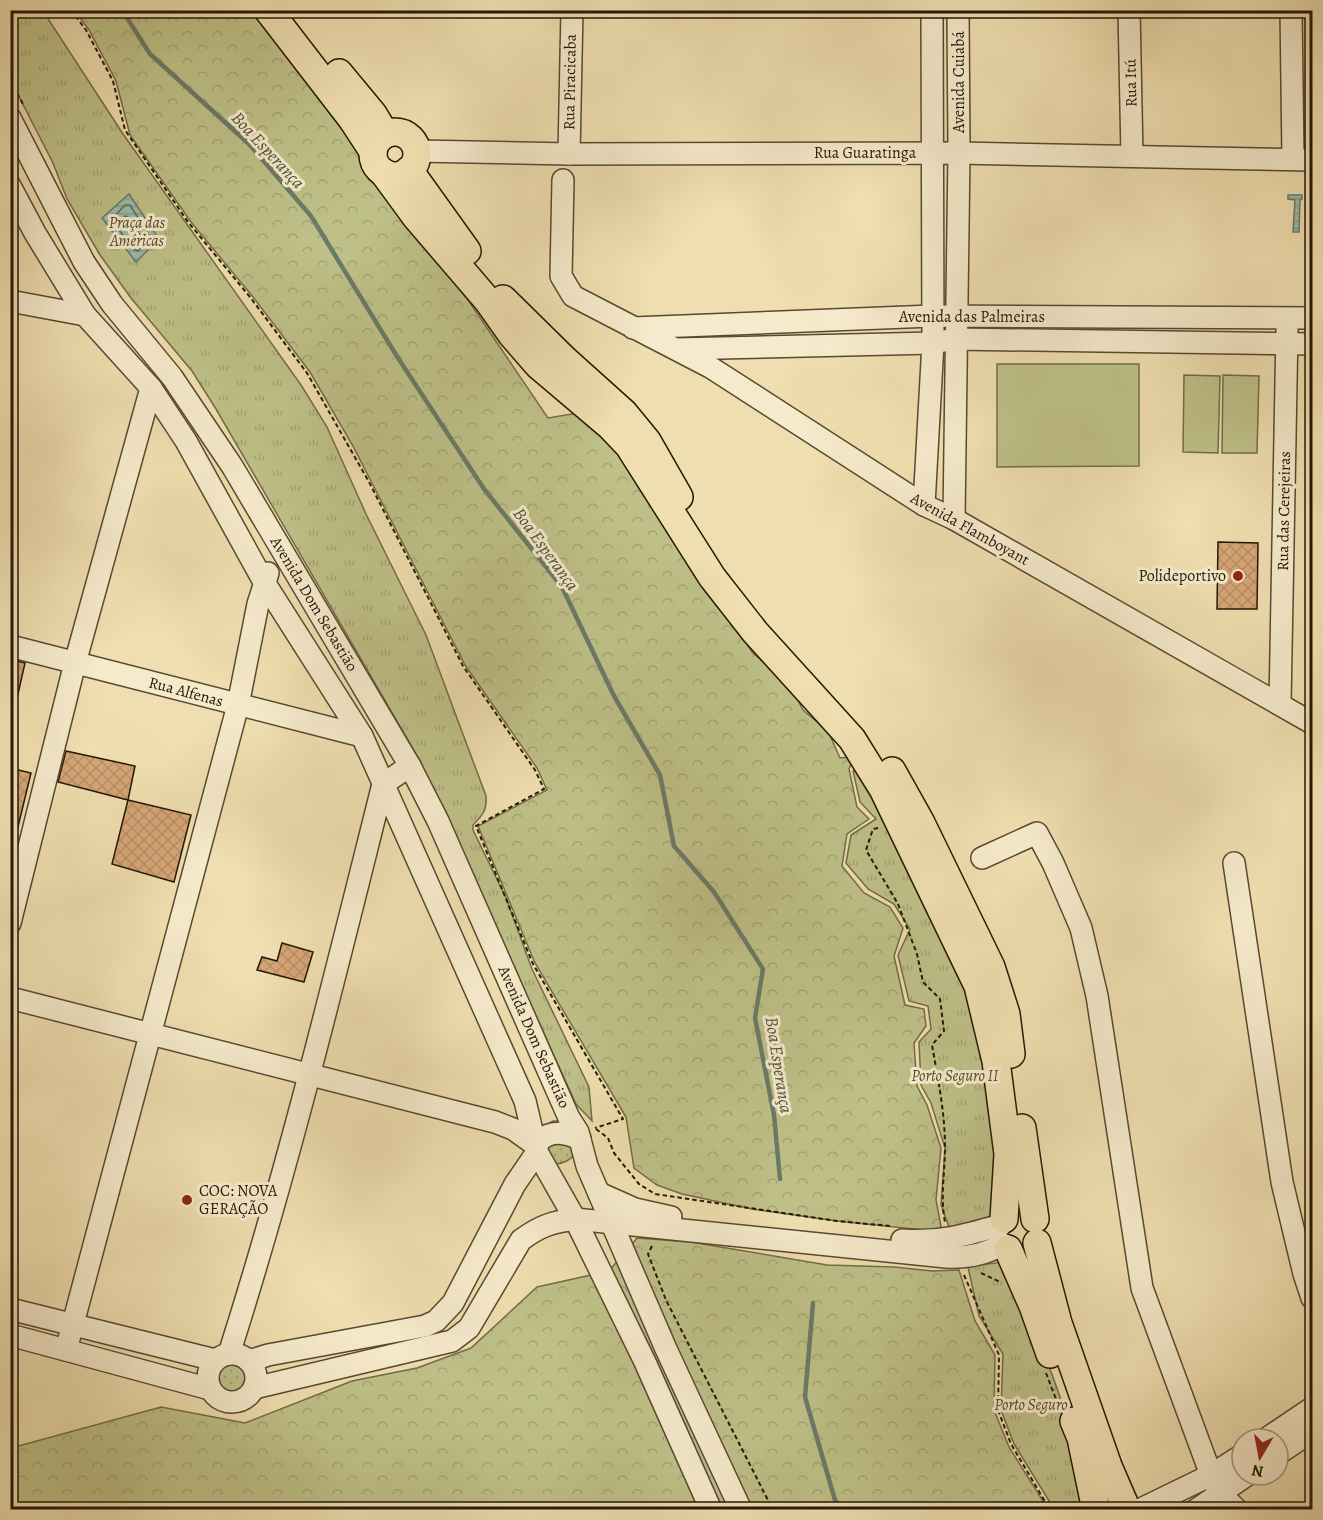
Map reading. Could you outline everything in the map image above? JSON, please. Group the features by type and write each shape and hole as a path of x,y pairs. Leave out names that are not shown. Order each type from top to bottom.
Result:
{"main road":[{"path":"268,10 352,119 393,156 506,303 624,413 647,441 700,533 889,765 920,821 991,967 1005,1014 1036,1231 1062,1334 1108,1466 1127,1509"},
{"path":"289,10 373,114 393,156 416,217 489,301 512,335 538,365 610,426 628,446 711,578 755,632 852,739 883,789 978,986 996,1061 1008,1154 1003,1237 1033,1306 1081,1438 1096,1509"},
{"path":"1023,1212 1036,1231 1033,1248 1021,1253 1003,1237 1010,1215 1023,1212"}],"street":[{"name":"Rua Piracicaba","path":"569,154 572,10"},
{"name":"Avenida Cuiabá","path":"924,505 933,343 932,10"},
{"name":"Avenida Cuiabá","path":"954,519 959,153 958,10"},
{"name":"Rua Itú","path":"1130,10 1132,156"},
{"path":"1291,10 1303,159"},
{"name":"Avenida Dom Sebastião","path":"10,118 84,261 112,304 172,377 232,465 410,766 438,820 580,1139 587,1166 599,1193"},
{"name":"Rua Guaratinga","path":"393,156 931,152 1303,159"},
{"name":"Avenida Flamboyant","path":"563,180 561,276 573,296 673,350 710,367 924,505 954,519 1312,723"},
{"name":"Avenida Dom Sebastião","path":"10,186 35,233 85,315 151,388 186,441 264,582 362,736 525,1101 535,1144"},
{"path":"10,301 85,315"},
{"name":"Avenida das Palmeiras","path":"633,328 932,316 1312,318"},
{"name":"Rua das Cerejeiras","path":"1280,704 1287,319"},
{"name":"Avenida das Palmeiras","path":"673,350 933,343 955,339 1312,344"},
{"path":"10,923 75,663 151,388"},
{"path":"66,1350 238,705 264,582 268,572 292,567"},
{"name":"Rua Alfenas","path":"10,646 362,736"},
{"path":"210,1389 208,1374 231,1358 310,1075 383,784 410,766"},
{"path":"982,858 1037,833 1053,863 1081,928 1097,996 1142,1288 1216,1484 1237,1509"},
{"path":"1234,863 1282,1182 1312,1298"},
{"path":"10,998 151,1032 495,1122 513,1129 535,1144 645,1362 711,1509"},
{"path":"10,1309 73,1325 231,1358 268,1355 425,1326 436,1321 453,1303 535,1144 552,1134 568,1134 580,1139"},
{"path":"599,1193 635,1209 684,1219 919,1241 1003,1237"},
{"path":"599,1193 666,1348 741,1509"},
{"path":"10,1335 210,1389 222,1400 229,1402 244,1399 254,1388 452,1341 469,1328 521,1240 533,1231 572,1214 612,1222 946,1257 974,1256 1003,1237"},
{"path":"231,1358 255,1373 254,1388"},
{"path":"1284,1427 1312,1408"},
{"path":"1290,1446 1312,1431"},
{"path":"1196,1509 1230,1468"},
{"path":"1139,1509 1230,1480"}],"path":[{"path":"71,10 86,30 113,81 125,130 188,222 250,297 307,373 369,482 463,666 536,770 544,789 476,826 533,964 623,1119 596,1128 608,1138 614,1154 639,1184 655,1194 837,1221 892,1226"},
{"path":"883,827 873,829 866,850 898,904 917,954 923,982 940,999 944,1030 932,1045 941,1095 945,1148 941,1204 950,1239"},
{"path":"1003,1237 1004,1284 983,1273 963,1273 999,1355 998,1410 1011,1444 1050,1509"},
{"path":"656,1238 648,1254 666,1300 773,1509"},
{"path":"1045,1371 1060,1412"}],"green space":[{"name":"Praça das Américas","path":"11,11 43,11 123,134 301,385 327,427 366,514 426,635 486,796 485,809 473,825 473,830 506,898 532,969 589,1087 592,1121 576,1104 419,759 216,409 192,371 131,298 100,255 67,199 53,163 11,81"},
{"path":"75,11 255,11 297,59 356,147 401,204 416,233 468,300 548,418 578,413 612,442 752,652 791,687 803,710 828,731 840,758 851,757 852,762 849,769 857,807 869,819 847,834 842,866 864,893 890,907 903,928 894,956 905,1005 924,1009 926,1026 914,1043 917,1086 927,1105 941,1148 936,1200 942,1232 752,1209 682,1194 657,1185 634,1168 626,1117 535,963 478,826 547,790 537,768 465,665 353,446 310,372 253,297 191,222 130,135 116,81 89,30"},
{"path":"997,364 1139,364 1139,466 997,467"},
{"path":"1184,375 1220,376 1218,453 1183,452"},
{"path":"1223,375 1259,376 1257,453 1222,453"},
{"name":"Porto Seguro II","path":"861,767 973,988 1004,1153 994,1222 952,1235 941,1205 945,1148 931,1103 921,1085 919,1042 931,1029 928,1006 909,1001 898,955 910,929 894,904 868,889 846,863 851,835 876,819 860,802 853,771"},
{"path":"553,1121 559,1121 576,1153 567,1161 556,1164 537,1137 542,1127"},
{"path":"637,1238 691,1242 827,1265 894,1267 932,1271 959,1270 975,1321 995,1355 994,1410 1009,1447 1048,1509 11,1510 11,1448 161,1407 245,1423 352,1381 417,1368 471,1348 537,1287 609,1271"},
{"name":"Porto Seguro","path":"1008,1261 1066,1414 1092,1509 1054,1509 1014,1444 1001,1410 1003,1354 979,1316 968,1267"},
{"path":"232,1360 245,1365 250,1378 245,1391 232,1396 219,1391 214,1378 219,1365"}],"water":[{"path":"129,194 159,239 136,262 102,218"},
{"path":"1288,195 1302,195 1299,232 1293,232 1295,200 1288,199"}],"building":[{"name":"Polideportivo","path":"1218,542 1258,543 1257,609 1217,609"},
{"path":"10,659 25,663 15,707 10,706"},
{"path":"66,751 135,766 128,800 58,782"},
{"path":"10,768 31,773 15,839 10,838"},
{"path":"128,800 191,815 174,882 112,864"},
{"path":"282,943 313,952 304,982 257,970 262,957 277,961"}],"waterway":[{"name":"Boa Esperança","path":"122,10 150,54 249,144 311,216 398,358 484,489 562,587 614,696 660,775 674,846 714,892 763,969 755,1018 774,1115 780,1179"},
{"name":"Boa Esperança","path":"813,1303 805,1397 835,1500 841,1510"}],"place":[{"name":"Polideportivo","path":"1238,576"},
{"name":"COC: NOVA GERAÇÃO","path":"187,1200"}]}
